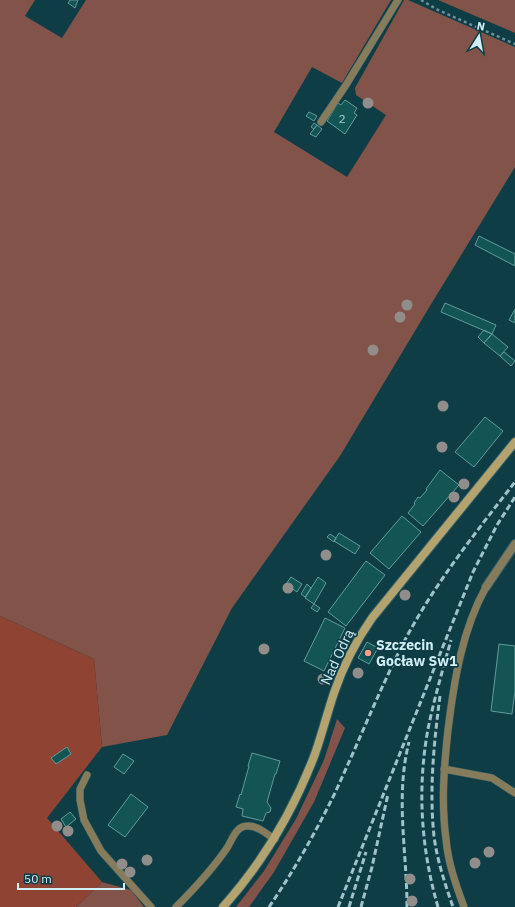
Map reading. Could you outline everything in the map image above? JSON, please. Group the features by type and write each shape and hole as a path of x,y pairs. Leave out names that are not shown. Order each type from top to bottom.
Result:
{"street":[{"name":"Nad Odrą","path":"223,907 255,868 288,817 316,752 341,674 361,635 372,618 515,442"},
{"path":"486,587 515,544"}],"lane":[{"path":"321,122 346,85 398,0"},
{"path":"464,907 450,863 446,841 443,797 444,769 451,711 465,638 475,609 486,587"},
{"path":"444,769 492,778 515,793"},
{"path":"87,775 80,789 80,800 84,820 101,851 151,907"},
{"path":"176,907 206,877 228,847 238,829 246,826 258,828 275,839"}],"path":[{"path":"421,0 438,10 515,44"}],"shaded area":[{"path":"0,0 35,0 25,16 62,38 86,0 391,0 342,83 312,67 274,132 347,177 386,115 356,95 355,88 404,0 408,0 515,47 515,167 340,456 232,608 167,735 102,747 94,659 0,616"},
{"path":"438,0 515,0 515,33"},
{"path":"0,616 94,659 102,747 47,818 102,882 76,907 0,907"},
{"path":"337,719 345,728 314,802 274,872 249,907 236,907 264,871 296,819 324,760"},
{"path":"102,882 131,890 144,907 76,907"}],"building":[{"path":"70,0 78,0 75,8 68,3"},
{"path":"345,100 357,108 354,113 357,115 345,134 327,121 338,103 341,105"},
{"path":"309,112 317,116 314,121 306,116"},
{"path":"314,123 317,125 314,129 311,127"},
{"path":"317,125 322,129 316,137 310,134"},
{"path":"479,236 515,254 515,266 475,245"},
{"path":"445,303 496,325 492,334 441,312"},
{"path":"515,309 515,323 509,320"},
{"path":"484,330 492,334 484,343 478,337"},
{"path":"492,334 508,347 500,356 484,343"},
{"path":"504,352 515,361 511,366 500,356"},
{"path":"485,417 503,431 474,467 455,452"},
{"path":"440,470 459,485 423,526 408,513 418,497 420,498 427,490 426,489"},
{"path":"402,516 421,532 389,569 370,553"},
{"path":"339,533 360,546 355,554 334,541"},
{"path":"330,534 336,538 334,542 327,537"},
{"path":"366,561 385,575 346,626 328,612"},
{"path":"291,577 302,584 297,592 286,584"},
{"path":"318,577 326,583 314,604 305,598"},
{"path":"307,584 311,588 305,597 301,594"},
{"path":"314,604 320,608 317,612 311,608"},
{"path":"325,618 345,628 324,671 304,661"},
{"name":"Szczecin Gocław Sw1","path":"367,642 378,648 369,664 358,658"},
{"path":"499,644 515,646 515,691 512,714 491,711"},
{"path":"67,747 71,754 56,764 51,758"},
{"path":"252,753 280,761 267,802 271,808 270,812 266,813 263,821 242,816 243,809 236,807 240,794 241,795"},
{"path":"123,754 134,761 124,774 114,767"},
{"path":"131,794 148,807 125,837 108,825"},
{"path":"70,812 76,819 66,827 61,819"}],"railway":[{"path":"269,907 295,867 326,811 387,677 418,617 443,577 515,482"},
{"path":"338,907 473,572 497,525 515,497"},
{"path":"438,907 432,885 424,841 422,818 423,774 430,718 451,640"},
{"path":"440,696 432,784 434,836 444,881 453,907"},
{"path":"407,907 402,804 405,763 409,742"},
{"path":"361,907 372,867 388,794"},
{"path":"349,907 366,852"}],"place":[{"name":"Szczecin Gocław Sw1","path":"368,653"}]}
